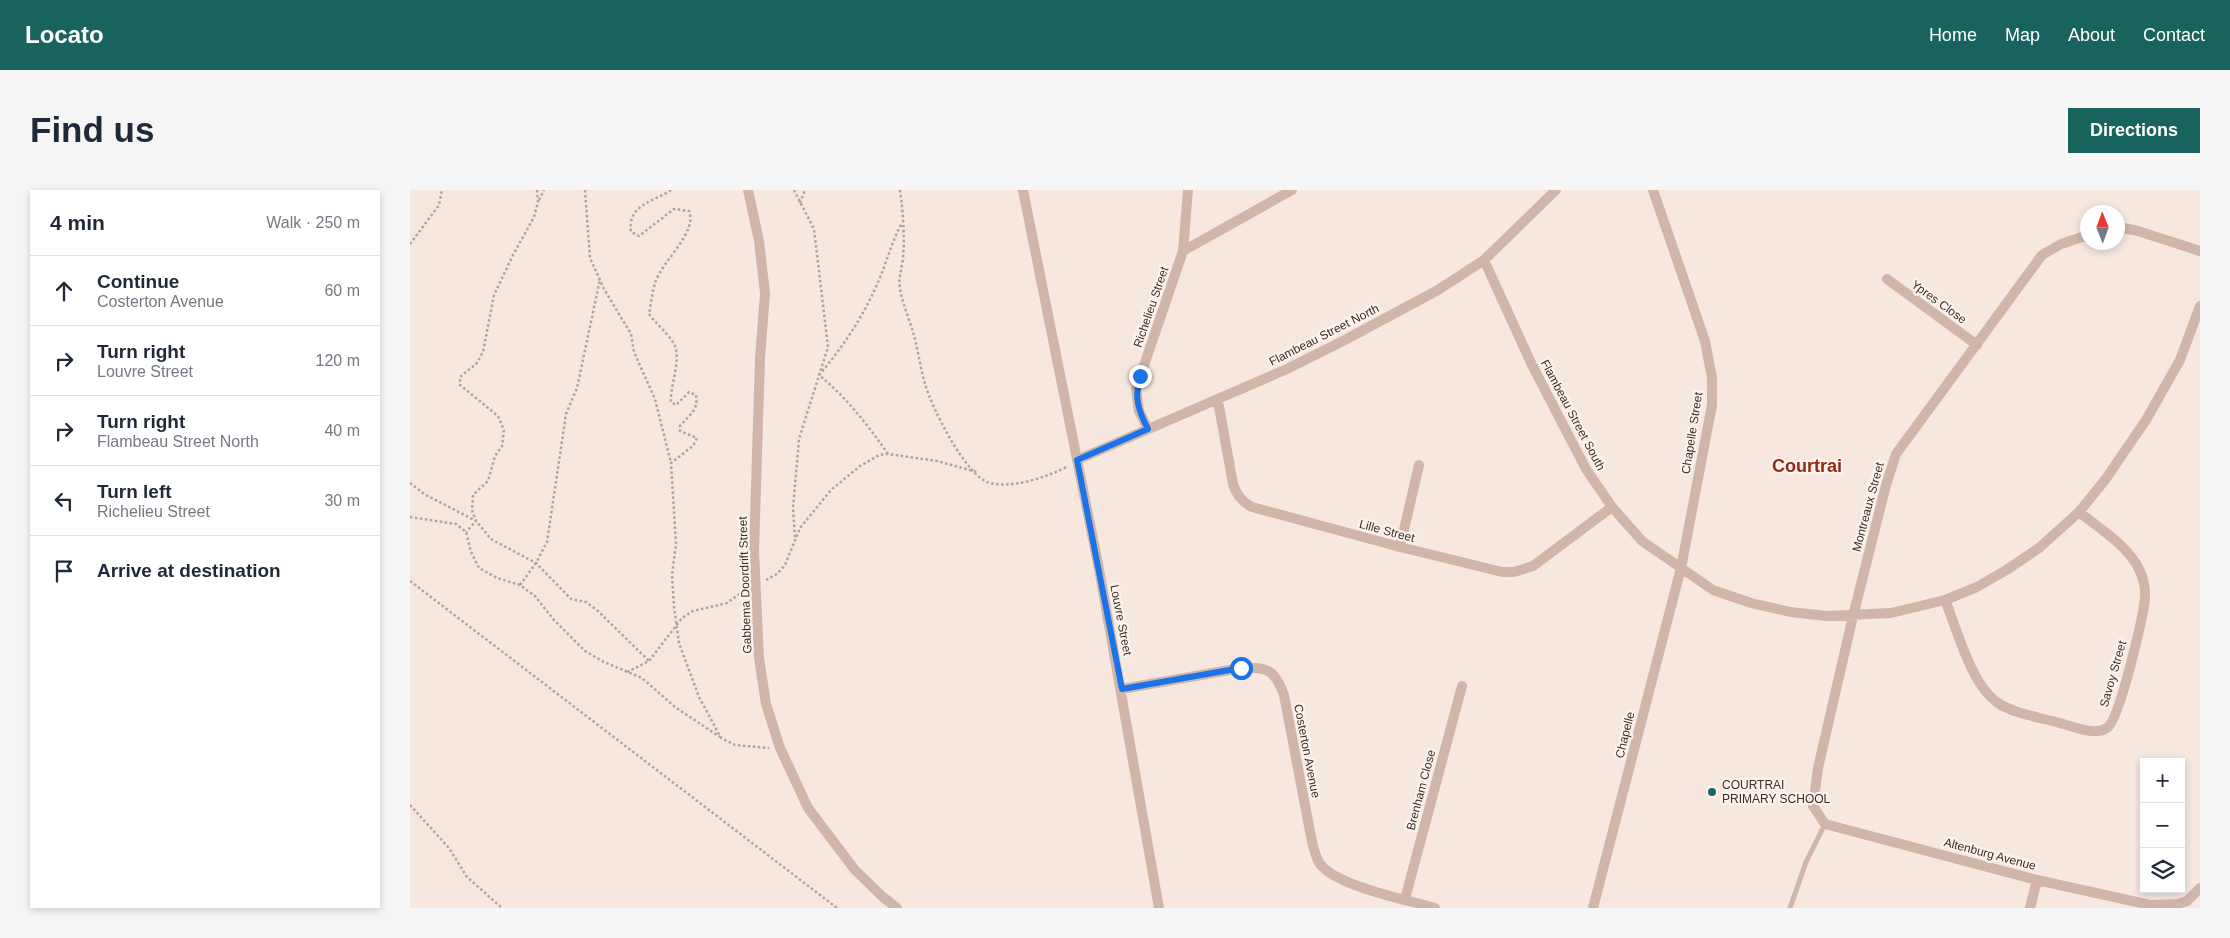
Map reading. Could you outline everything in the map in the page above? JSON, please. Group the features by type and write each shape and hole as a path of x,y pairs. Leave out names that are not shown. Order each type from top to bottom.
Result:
{"street":[{"name":"Gabbema Doordrift Street","path":"748,190 759,241 765,293 760,358 754,551 760,668 766,704 780,748 808,808 855,870 883,898 897,908"},
{"name":"Louvre Street","path":"1023,190 1122,689 1159,908"},
{"name":"Richelieu Street","path":"1148,429 1139,410 1136,389 1184,251 1188,190"},
{"path":"1184,251 1292,190"},
{"name":"Flambeau Street North","path":"1077,460 1218,401 1343,342 1438,290 1484,260 1556,190"},
{"name":"Chapelle Street","path":"1653,190 1705,341 1712,378 1712,405 1680,568"},
{"path":"2125,228 2200,251"},
{"name":"Montreaux Street","path":"1825,824 1816,812 1814,797 1853,616 1886,485 1896,454 2042,255 2060,244 2080,238"},
{"name":"Flambeau Street South","path":"1484,260 1532,365 1586,469 1612,507 1642,542 1713,590 1751,603 1790,612 1827,616 1891,613 1945,600 1977,587 2039,548 2079,512 2105,480 2146,420 2180,360 2200,306"},
{"name":"Ypres Close","path":"1887,279 1977,346"},
{"name":"Lille Street","path":"1218,401 1234,484 1237,495 1245,503 1252,507 1400,547 1502,572 1522,571 1533,566 1612,507"},
{"path":"1400,547 1419,466"},
{"name":"Savoy Street","path":"1945,600 1974,673 1998,703 2010,709 2081,729 2099,731 2107,728 2113,721 2118,708 2132,657 2145,597 2144,584 2134,559 2111,537 2079,512"},
{"name":"Chapelle","path":"1593,908 1680,568"},
{"name":"Costerton Avenue","path":"1122,689 1241,668 1254,667 1265,669 1274,674 1279,680 1284,695 1312,842 1321,864 1329,873 1361,887 1435,908"},
{"name":"Brenham Close","path":"1405,900 1462,686"},
{"name":"Altenburg Avenue","path":"1825,824 2037,880 2150,905 2187,904"},
{"path":"2030,908 2037,880"},
{"path":"2187,904 2200,888"}],"lane":[{"path":"1790,908 1806,862 1825,824"}],"path":[{"path":"410,244 439,206 442,190"},
{"path":"537,190 538,202"},
{"path":"544,190 528,230 513,255 494,295 483,352 476,364 460,377 460,385 498,416 504,430 502,446 496,456 488,481 473,495 472,510 476,520 491,539 536,562 571,599 586,602 598,611 649,660"},
{"path":"585,190 589,249 600,279 631,334 634,352 655,399 671,464 676,544 672,575 679,643 699,697 721,738"},
{"path":"671,190 641,206 633,214 629,222 631,232 639,236 674,210 689,210 691,216 685,237 676,247 655,282 648,314 674,344 677,358 671,402 676,405 690,392 696,395 698,404 680,426 680,431 697,438 695,443 671,464"},
{"path":"794,190 800,205 814,229 828,347 799,439 793,508 795,538"},
{"path":"800,205 805,190"},
{"path":"900,190 903,251 899,272 900,289 914,334 926,385 936,410 955,446 976,472 986,481 1000,486 1057,472 1077,460"},
{"path":"819,375 844,346 866,309 902,221"},
{"path":"520,585 547,542 566,414 576,388 600,279"},
{"path":"819,375 838,390 873,432 888,454"},
{"path":"627,672 649,660 660,648 676,624 692,611 727,603 756,583 767,580 785,565 800,528 808,521 831,490 860,466 879,456 888,454 937,461 976,472"},
{"path":"410,482 424,494 476,520"},
{"path":"410,517 456,524 466,532 479,568 497,578 520,585 535,596 553,619 585,651 642,678 674,708 721,738 735,746 780,748"},
{"path":"466,532 476,520"},
{"path":"410,582 837,908"},
{"path":"410,805 449,848 467,877 502,908"}],"place":[{"name":"COURTRAI PRIMARY SCHOOL","path":"1712,792"}],"district":[{"name":"Courtrai","path":"1807,466"}],"route":[{"path":"1140,376 1136,389 1136,401 1148,429 1077,460 1122,689 1241,668"}]}
